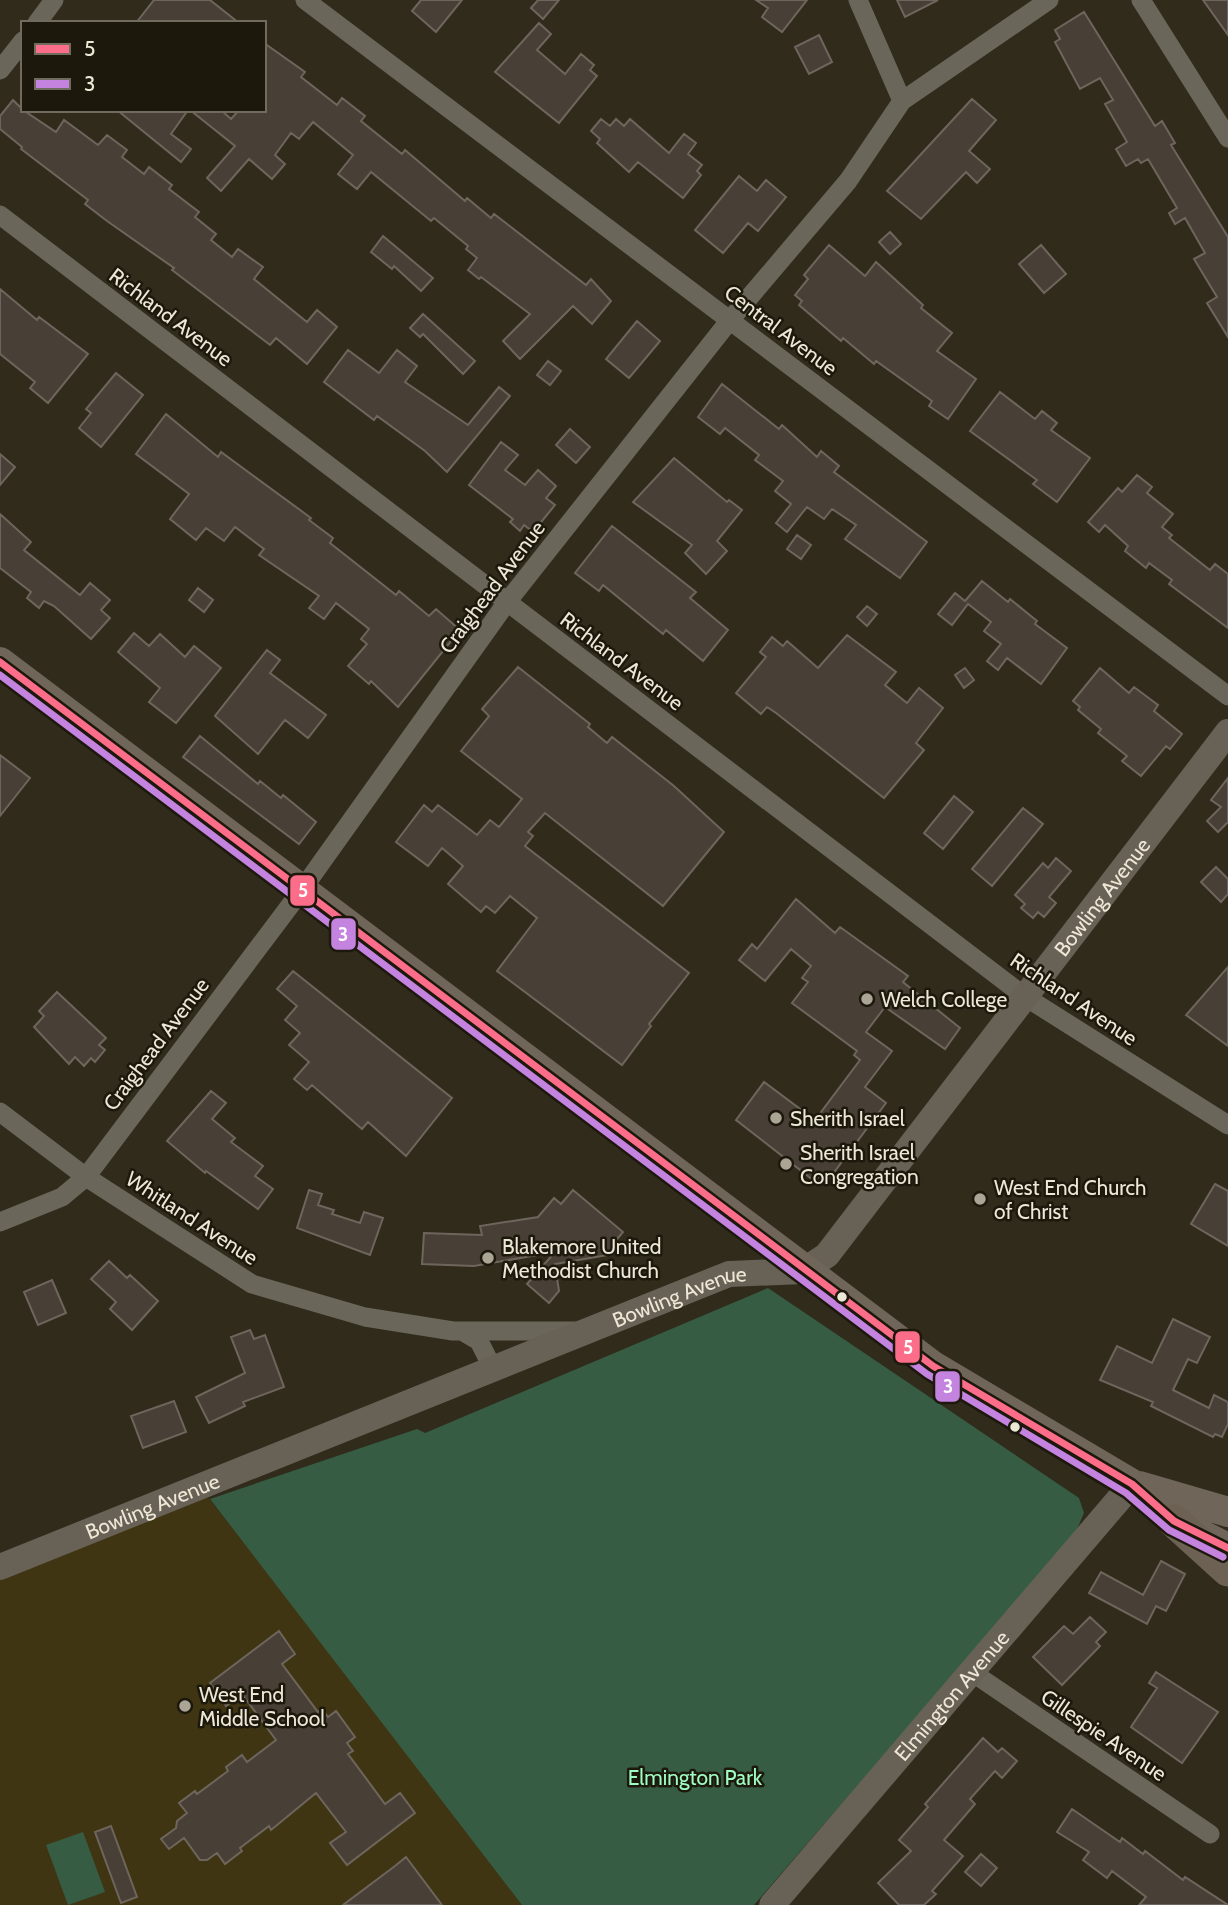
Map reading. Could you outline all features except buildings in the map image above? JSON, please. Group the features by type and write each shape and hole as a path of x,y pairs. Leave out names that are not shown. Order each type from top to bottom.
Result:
{"highway":[{"path":"1174,1521 1228,1570"}],"main road":[{"path":"0,662 803,1271 933,1366 1132,1484 1174,1521 1228,1548"},
{"path":"1132,1484 1228,1512"}],"street":[{"path":"38,21 54,0"},
{"name":"Central Avenue","path":"305,0 1228,696"},
{"path":"858,0 902,101"},
{"name":"Craighead Avenue","path":"0,1222 62,1197 86,1177 301,891 507,602 730,320 848,181 902,101 1049,0"},
{"path":"1141,0 1228,138"},
{"path":"0,70 21,44"},
{"name":"Richland Avenue","path":"0,215 1024,996 1228,1125"},
{"name":"Bowling Avenue","path":"0,1567 729,1274 803,1271 827,1255 1228,732"},
{"name":"Whitland Avenue","path":"0,1112 86,1177 252,1284 365,1317 461,1331 589,1331"},
{"path":"461,1331 479,1341 493,1369"},
{"name":"Elmington Avenue","path":"772,1905 1132,1484"},
{"name":"Gillespie Avenue","path":"973,1673 1210,1834"}],"shaded area":[{"name":"West End Middle School","path":"200,1487 522,1905 0,1905 0,1567"}],"green space":[{"name":"Elmington Park","path":"768,1288 1079,1498 1084,1513 1075,1534 754,1905 522,1905 210,1499 417,1429 425,1433"},
{"path":"83,1832 105,1892 68,1905 46,1845"}],"transit line":[{"name":"5","path":"0,662 933,1366 1132,1484 1174,1521 1228,1548"},
{"name":"3","path":"0,675 927,1374 1126,1493 1169,1530 1223,1557"}],"place":[{"name":"Welch College","path":"867,999"},
{"name":"Sherith Israel","path":"776,1118"},
{"name":"Sherith Israel Congregation","path":"786,1164"},
{"name":"West End Church of Christ","path":"980,1199"},
{"name":"Blakemore United Methodist Church","path":"488,1258"},
{"name":"West End Middle School","path":"185,1706"}]}
